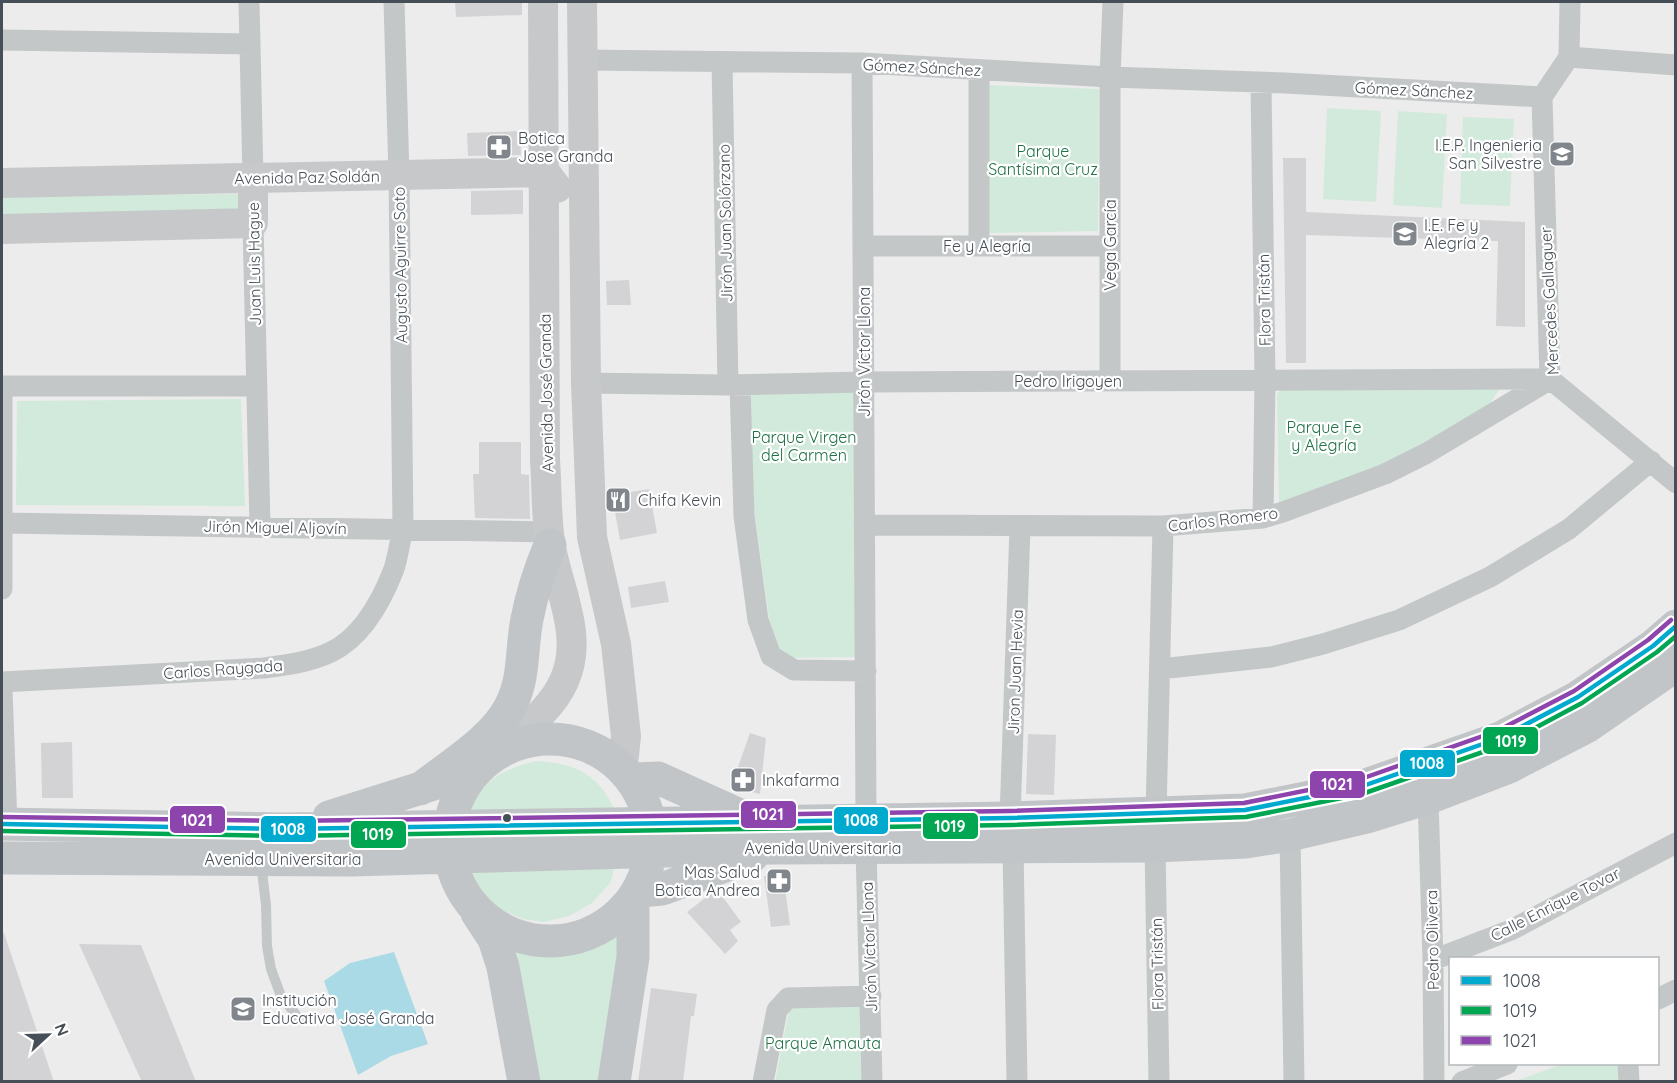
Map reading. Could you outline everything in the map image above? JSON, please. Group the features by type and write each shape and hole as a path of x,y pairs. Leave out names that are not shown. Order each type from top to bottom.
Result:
{"main road":[{"name":"Avenida José Granda","path":"487,760 541,714 564,682 570,663 572,639 568,613 549,538 545,448 543,2"},
{"path":"351,860 440,881 469,902 494,925 515,935 537,939 558,939 596,928 622,913 637,897 649,871 651,836 645,802 629,772 616,644 592,537 586,383 582,2"},
{"name":"Avenida Paz Soldán","path":"2,183 545,172"},
{"path":"545,172 585,226"},
{"name":"Juan Luis Hague","path":"253,178 254,223"},
{"path":"2,229 254,223"},
{"path":"420,789 483,740 502,720 511,706 522,677 526,621 549,538"},
{"name":"Avenida Universitaria","path":"651,836 751,820 866,834 1012,832 1156,814 1245,810 1360,787 1500,738 1578,697 1653,646 1676,626"},
{"name":"Avenida Universitaria","path":"1012,832 1155,846 1246,842 1290,836 1367,817 1428,798 1509,767 1588,726 1676,665"},
{"path":"284,829 420,789 517,745 540,741 585,747 629,772 658,778 751,820"},
{"path":"487,760 463,784 447,841 451,872 494,939 503,966 524,1082"},
{"name":"Avenida Universitaria","path":"4,824 284,829 447,841 651,836 773,848 866,834"},
{"name":"Avenida Universitaria","path":"2,858 351,860 447,841"},
{"path":"637,897 662,890 773,848"},
{"path":"614,1082 633,957 637,897"}],"street":[{"name":"Juan Luis Hague","path":"249,2 253,178"},
{"name":"Augusto Aguirre Soto","path":"394,2 399,175 403,528"},
{"name":"Vega García","path":"1110,381 1110,77 1113,2"},
{"path":"1542,97 1569,57 1570,2"},
{"path":"2,40 250,44"},
{"path":"1569,57 1676,65"},
{"name":"Gómez Sánchez","path":"582,60 862,63 1542,97"},
{"name":"Jirón Juan Solórzano","path":"722,62 734,385 744,516 758,620 771,656 794,670 866,671"},
{"name":"Jirón Víctor Llona","path":"862,63 866,834 872,1082"},
{"path":"979,81 980,246"},
{"name":"Flora Tristán","path":"1261,83 1263,518"},
{"name":"Mercedes Gallaguer","path":"1542,97 1550,379 1676,483"},
{"name":"Juan Luis Hague","path":"254,223 260,526"},
{"name":"Fe y Alegría","path":"863,246 1110,246"},
{"name":"Pedro Irigoyen","path":"586,383 734,385 864,382 1550,379"},
{"name":"Carlos Romero","path":"864,525 1163,526 1263,518 1385,474 1427,453 1550,379"},
{"path":"2,589 2,386 257,386"},
{"path":"1161,669 1270,657 1323,644 1399,620 1490,578 1559,535 1651,462"},
{"name":"Jirón Miguel Aljovín","path":"2,523 403,528 549,538"},
{"path":"1156,814 1163,526"},
{"name":"Jiron Juan Hevia","path":"1017,1082 1012,832 1020,527"},
{"name":"Carlos Raygada","path":"2,682 264,669 300,663 333,651 357,632 377,606 394,568 403,528"},
{"path":"2,689 4,824"},
{"name":"Pedro Olivera","path":"1428,798 1434,1082"},
{"path":"1290,836 1294,1082"},
{"name":"Calle Enrique Tovar","path":"1433,960 1511,930 1676,843"},
{"name":"Flora Tristán","path":"1155,846 1159,1082"},
{"path":"1659,998 1676,990"},
{"path":"763,1082 777,1010 788,998 871,996"},
{"path":"1462,1082 1504,1065"},
{"path":"1628,1065 1629,1082"}],"lane":[{"path":"260,859 271,969 281,996 301,1021"}],"green space":[{"name":"Parque Santísima Cruz","path":"986,85 1099,89 1098,231 989,233"},
{"path":"1327,108 1381,111 1376,202 1323,199"},
{"path":"1398,111 1447,114 1442,208 1393,205"},
{"path":"1463,117 1514,119 1510,206 1460,204"},
{"path":"242,194 243,216 2,218 2,196"},
{"name":"Parque Fe y Alegría","path":"1501,387 1489,405 1403,458 1279,503 1277,394 1282,389"},
{"name":"Parque Virgen del Carmen","path":"747,391 858,391 863,657 781,658 773,647 753,504"},
{"path":"241,399 245,506 16,505 17,401"},
{"path":"536,761 564,765 586,774 604,790 617,815 467,817 478,794 493,779 512,768"},
{"path":"616,864 610,883 592,903 569,916 544,922 523,919 504,911 487,899 472,885 465,866"},
{"path":"625,921 605,1081 530,1081 511,949 515,945 546,947 572,944"},
{"name":"Parque Amauta","path":"790,1005 863,1005 863,1081 775,1082"},
{"path":"1560,1065 1623,1065 1623,1081 1513,1082"}],"water":[{"path":"394,952 428,1044 391,1056 358,1075 324,981 350,963"}],"building":[{"path":"455,2 522,2 522,15 456,17"},
{"path":"520,131 521,155 468,156 467,133"},
{"path":"1283,158 1306,158 1306,212 1525,222 1525,327 1496,326 1498,241 1306,235 1306,363 1286,363"},
{"path":"523,190 523,214 471,215 471,191"},
{"path":"629,280 631,305 607,305 606,281"},
{"path":"479,442 521,442 521,474 529,475 530,519 475,518 473,474 479,474"},
{"path":"649,489 657,533 620,540 612,495"},
{"path":"665,581 669,602 631,608 628,587"},
{"path":"750,733 766,738 760,794 731,787"},
{"path":"1028,734 1056,735 1054,795 1026,794"},
{"path":"72,742 73,798 42,798 41,743"},
{"path":"783,874 790,925 771,927 764,876"},
{"path":"717,889 741,922 730,930 738,941 725,954 687,912"},
{"path":"2,933 4,933 54,1082 2,1082"},
{"path":"79,944 141,945 196,1082 142,1082"},
{"path":"651,988 697,994 694,1016 691,1016 683,1082 638,1082"}],"transit line":[{"name":"1021","path":"2,817 284,821 1010,811 1244,803 1358,780 1497,731 1574,691 1648,640 1671,620"},
{"name":"1008","path":"2,824 284,829 1010,818 1245,810 1360,787 1500,738 1578,697 1653,646 1676,626"},
{"name":"1019","path":"2,831 284,836 1010,825 1246,817 1362,794 1503,745 1582,703 1657,652 1676,636"}],"place":[{"name":"Botica Jose Granda","path":"499,147"},
{"name":"I.E.P. Ingenieria San Silvestre","path":"1562,154"},
{"name":"I.E. Fe y Alegría 2","path":"1405,234"},
{"name":"Chifa Kevin","path":"618,500"},
{"name":"Inkafarma","path":"743,780"},
{"name":"Mas Salud Botica Andrea","path":"779,881"},
{"name":"Institución Educativa José Granda","path":"243,1009"}]}
